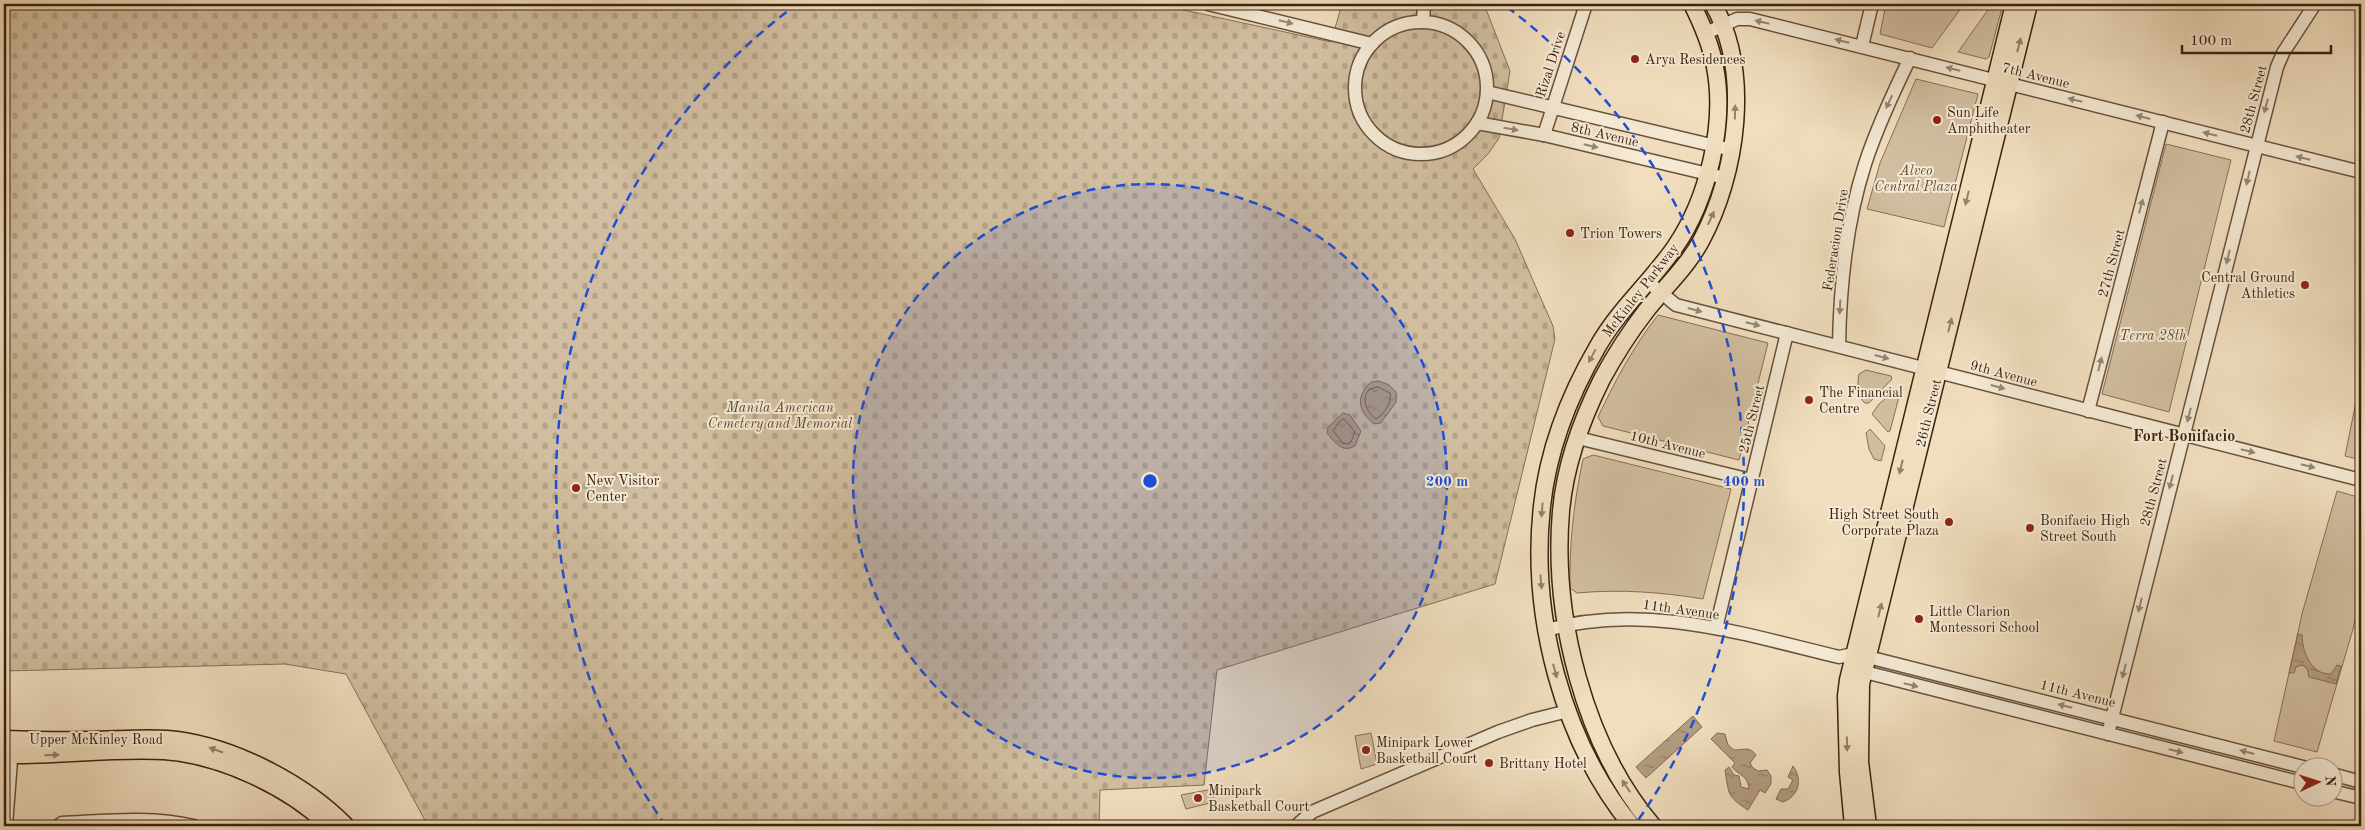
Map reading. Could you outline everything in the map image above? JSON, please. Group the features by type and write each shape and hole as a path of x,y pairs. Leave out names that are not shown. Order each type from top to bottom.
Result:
{"main road":[{"name":"McKinley Parkway","path":"1632,826 1619,810 1582,745 1554,670 1546,630 1540,573 1542,506 1554,451 1572,398 1595,351 1618,315 1676,246 1696,205 1708,174 1714,146 1718,91 1715,67 1706,33 1692,4"},
{"name":"McKinley Parkway","path":"1653,826 1617,772 1594,724 1574,664 1566,624 1560,565 1561,510 1565,483 1590,405 1615,355 1701,241 1714,212 1725,178 1732,150 1735,110 1733,66 1723,26 1713,4"},
{"name":"26th Street","path":"2003,82 2014,4"},
{"name":"26th Street","path":"1853,826 1848,772 1846,696 1932,370 2003,82 2029,4"},
{"name":"26th Street","path":"1855,662 1860,695 1860,762 1868,826"},
{"name":"Upper McKinley Road","path":"8,747 135,738 167,739 200,745 272,773 321,804 346,826"},
{"name":"Upper McKinley Road","path":"8,747 164,751 187,754 233,768 262,780 292,797 328,826"}],"street":[{"path":"1208,4 1372,44"},
{"path":"1422,22 1424,4"},
{"name":"Rizal Drive","path":"1544,135 1551,108 1586,4"},
{"path":"1862,46 1872,4"},
{"name":"28th Street","path":"2108,734 2277,66 2282,53 2315,4"},
{"name":"7th Avenue","path":"1706,33 1737,19 1750,19 2361,172"},
{"path":"1422,22 1443,26 1462,36 1470,43 1481,61 1487,81 1484,108 1478,123 1455,146 1434,154 1402,152 1383,143 1367,127 1362,118 1355,93 1358,67 1372,44 1395,27 1422,22"},
{"name":"Federacion Drive","path":"1839,346 1841,281 1849,224 1857,189 1878,128 1910,58"},
{"name":"8th Avenue","path":"1487,92 1732,150"},
{"name":"27th Street","path":"2088,411 2163,122"},
{"name":"8th Avenue","path":"1478,123 1544,135 1725,178"},
{"name":"9th Avenue","path":"1646,282 1676,305 2361,480"},
{"name":"25th Street","path":"1716,628 1787,333"},
{"name":"10th Avenue","path":"1578,438 1752,480"},
{"name":"11th Avenue","path":"1546,630 1566,624 1622,618 1650,618 1716,628 1855,662 2112,718 2292,764"},
{"name":"11th Avenue","path":"1855,662 2108,734 2292,780"},
{"path":"1296,826 1312,812 1498,732 1532,720 1568,711"},
{"path":"6,826 8,747"},
{"path":"2342,777 2361,782"},
{"path":"2342,793 2361,798"},
{"path":"1308,826 1308,819 1312,812"},
{"path":"58,826 62,823 154,819 194,826"}],"green space":[{"name":"Manila American Cemetery and Memorial","path":"4,4 1156,4 1331,42 1342,4 1484,4 1510,71 1499,138 1488,154 1473,169 1515,239 1553,326 1555,339 1495,584 1217,670 1204,785 1100,790 1099,826 428,826 346,674 285,664 4,671"},
{"path":"1886,4 1964,4 1932,48 1880,34"},
{"path":"1992,4 2003,4 1989,57 1986,59 1958,52"},
{"name":"Alveo Central Plaza","path":"1916,79 1978,94 1944,227 1867,209 1880,163"},
{"name":"Terra 28th","path":"2166,144 2231,160 2169,412 2102,394"},
{"path":"1658,315 1768,343 1739,460 1603,426 1598,417 1604,404 1633,352"},
{"path":"1866,370 1891,376 1892,379 1869,403 1862,401 1858,390 1859,374"},
{"path":"2361,377 2361,460 2345,456"},
{"path":"1896,390 1900,393 1890,431 1888,432 1872,414 1879,404"},
{"path":"1870,429 1885,446 1881,461 1874,459 1869,449 1866,433"},
{"path":"1593,455 1731,489 1703,599 1640,592 1577,593 1570,588 1571,539 1577,491 1583,459"},
{"path":"2337,491 2361,498 2361,592 2353,629 2317,752 2274,741 2302,614"},
{"name":"Minipark Lower Basketball Court","path":"1371,733 1377,764 1361,769 1355,736"},
{"name":"Minipark Basketball Court","path":"1213,789 1214,802 1186,809 1181,795"}],"water":[{"path":"1379,381 1389,385 1396,392 1396,402 1381,423 1374,424 1365,414 1360,404 1362,393 1366,388 1371,382"},
{"path":"1343,413 1350,415 1361,431 1355,446 1350,448 1339,446 1327,433 1328,427"},
{"path":"2298,634 2302,635 2302,641 2309,661 2318,671 2331,674 2337,665 2341,666 2336,684 2309,677 2307,668 2302,665 2296,667 2294,673 2289,673"},
{"path":"1693,716 1702,727 1646,778 1636,767"},
{"path":"1717,733 1725,734 1728,745 1734,750 1746,749 1754,752 1756,755 1750,763 1753,768 1758,771 1767,770 1771,776 1771,784 1765,793 1760,790 1748,810 1736,801 1730,793 1725,770 1729,767 1734,775 1739,776 1741,787 1749,789 1748,784 1745,778 1732,767 1735,763 1711,739"},
{"path":"1793,766 1798,776 1798,787 1793,796 1783,802 1776,799 1781,789 1788,789 1793,780 1788,777"}],"place":[{"name":"Arya Residences","path":"1635,59"},
{"name":"Sun Life Amphitheater","path":"1937,120"},
{"name":"Trion Towers","path":"1570,233"},
{"name":"Central Ground Athletics","path":"2305,285"},
{"name":"The Financial Centre","path":"1809,400"},
{"name":"New Visitor Center","path":"576,488"},
{"name":"High Street South Corporate Plaza","path":"1949,522"},
{"name":"Bonifacio High Street South","path":"2030,528"},
{"name":"Little Clarion Montessori School","path":"1919,619"},
{"name":"Minipark Lower Basketball Court","path":"1366,750"},
{"name":"Brittany Hotel","path":"1489,763"},
{"name":"Minipark Basketball Court","path":"1198,798"}],"district":[{"name":"Fort Bonifacio","path":"2184,435"}]}
